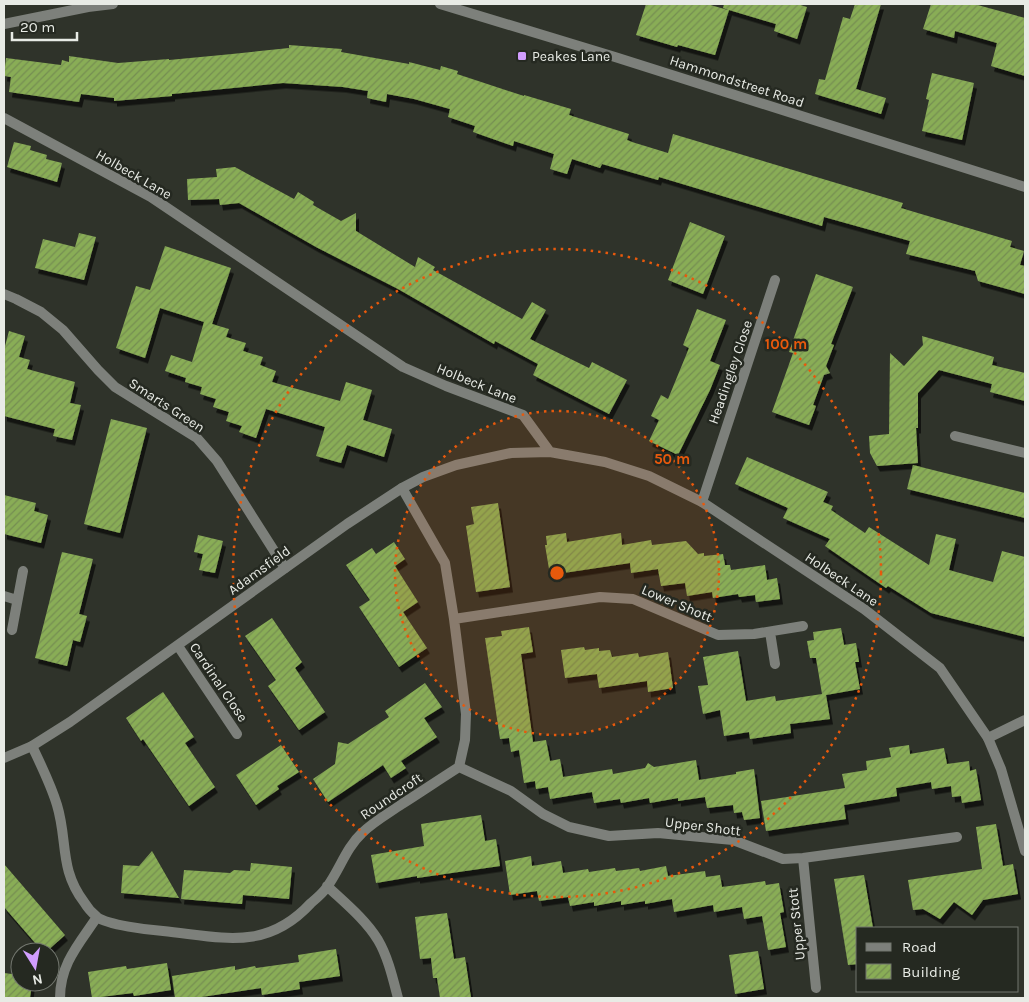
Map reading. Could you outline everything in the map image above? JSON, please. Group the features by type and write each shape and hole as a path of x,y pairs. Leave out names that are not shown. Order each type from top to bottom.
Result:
{"street":[{"path":"4,24 113,4"},
{"name":"Hammondstreet Road","path":"440,4 615,57 1025,187"},
{"name":"Holbeck Lane","path":"4,118 151,197 403,367 523,416 550,452 605,462 649,476 702,502 864,610 940,668 988,738 1001,769 1025,851"},
{"name":"Headingley Close","path":"702,502 775,280"},
{"name":"Smarts Green","path":"4,294 41,312 63,330 115,387 197,438 217,460 285,568"},
{"path":"955,436 1025,453"},
{"name":"Adamsfield","path":"4,758 32,746 70,722 347,524 402,488 423,477 456,465 511,453 550,452"},
{"path":"402,488 444,563 454,619 466,714 465,740 459,767"},
{"path":"12,630 23,571"},
{"path":"4,596 17,600"},
{"name":"Lower Shott","path":"454,619 600,597 632,599 718,635 754,634 803,626"},
{"path":"770,632 775,664"},
{"name":"Cardinal Close","path":"178,646 237,734"},
{"path":"988,738 1025,720"},
{"path":"32,746 58,806 64,854 70,878 84,902 97,917 66,963 60,987 60,998"},
{"name":"Upper Shott","path":"459,767 511,791 542,814 569,827 609,836 658,834 733,840 783,859 803,858 957,837"},
{"name":"Roundcroft","path":"97,917 128,926 152,930 228,938 255,937 282,928 295,919 327,886 343,857 362,833 387,814 459,767"},
{"name":"Upper Stott","path":"803,858 816,988"},
{"path":"327,886 360,918 379,941 386,957 398,998"}],"building":[{"path":"646,4 707,4 728,10 723,8 724,4 797,4 807,7 797,39 774,31 776,24 729,10 715,55 678,45 677,47 636,35"},
{"path":"855,4 881,4 856,89 886,98 881,114 815,94 819,79 825,80 843,17 850,19"},
{"path":"931,4 974,4 1025,18 1025,76 991,66 997,43 955,31 954,38 923,29"},
{"path":"289,45 342,49 341,52 409,64 409,62 440,70 441,66 458,71 457,74 571,109 569,115 629,134 627,140 668,153 673,134 903,203 901,208 1012,241 1010,247 1024,251 1020,265 1025,266 1025,294 978,281 975,271 906,254 910,241 824,217 822,226 659,177 658,180 602,164 600,168 572,159 567,174 550,169 554,154 514,141 513,146 473,132 475,126 448,117 450,109 414,99 387,94 386,102 367,98 368,91 343,87 283,83 114,101 114,98 81,94 79,102 9,92 11,77 4,76 6,58 61,65 62,60 69,62 69,56 118,63 289,48"},
{"path":"932,73 974,83 962,140 922,131 929,100 926,99"},
{"path":"14,142 31,146 30,150 47,155 46,159 62,163 57,182 7,167"},
{"path":"235,167 294,199 298,192 314,202 313,205 341,221 356,213 356,231 415,267 418,257 435,267 433,270 522,319 532,302 546,310 530,339 589,368 592,362 627,380 609,414 533,375 538,364 495,341 494,344 398,289 316,247 239,203 220,205 219,199 188,200 187,179 217,177 216,169"},
{"path":"690,222 725,236 703,294 668,280"},
{"path":"79,233 96,237 84,280 35,268 43,239 75,247"},
{"path":"165,246 231,268 212,324 229,329 226,337 246,343 243,351 263,357 260,365 276,371 272,382 340,401 346,382 372,390 363,420 392,429 384,457 347,445 341,463 316,456 325,427 266,409 256,438 239,432 242,426 226,421 229,412 213,407 216,399 200,394 202,387 185,382 186,378 165,371 171,355 192,362 204,322 160,308 145,358 116,348 136,286 150,290"},
{"path":"816,274 853,287 831,344 834,345 826,366 830,373 824,375 813,405 816,406 809,425 772,412 793,353 789,352"},
{"path":"697,309 726,320 710,361 720,365 710,390 678,455 649,441 659,420 651,416 661,395 668,399 689,348 683,345"},
{"path":"9,331 25,336 19,357 30,360 27,369 75,382 70,403 81,405 72,440 53,436 55,429 4,416 4,350"},
{"path":"922,336 994,357 992,365 1025,373 1025,401 990,392 992,384 939,370 918,393 918,428 916,428 918,463 877,466 870,453 869,436 889,434 890,353 904,366 923,345"},
{"path":"111,419 147,428 120,533 84,524"},
{"path":"747,457 828,492 823,502 833,506 831,510 865,533 869,527 929,565 936,534 956,539 949,570 993,582 1002,551 1025,557 1025,637 931,613 888,586 886,588 825,546 830,539 783,518 788,508 735,484"},
{"path":"913,465 1025,493 1025,518 907,489"},
{"path":"4,495 36,503 34,511 48,515 41,543 4,534"},
{"path":"498,503 510,587 476,592 466,526 474,524 471,507"},
{"path":"566,533 567,542 621,533 622,545 651,540 652,545 686,541 698,554 704,553 704,556 723,554 725,565 730,565 731,570 765,565 767,580 777,578 780,599 756,602 755,595 739,597 738,594 713,598 712,592 687,596 685,583 661,586 658,569 631,573 630,563 550,575 545,545 547,545 546,536"},
{"path":"198,535 223,541 215,573 199,570 203,554 194,552"},
{"path":"394,542 405,559 395,566 418,602 403,612 427,648 399,667 359,607 370,600 346,565 372,548 376,554"},
{"path":"62,552 93,559 79,614 87,616 80,642 73,640 67,666 35,658"},
{"path":"272,618 302,662 295,668 325,712 299,730 268,686 276,680 245,636"},
{"path":"529,627 533,652 521,654 533,742 546,740 550,761 560,759 563,777 612,769 613,774 645,768 648,763 654,767 696,760 699,780 754,769 760,818 744,820 742,812 734,813 733,805 707,808 705,797 678,801 678,798 650,803 649,798 621,803 620,799 594,803 592,792 550,799 548,787 536,789 535,781 524,783 519,750 511,752 509,738 500,739 485,638 502,636 501,631"},
{"path":"841,628 844,645 856,643 859,662 855,662 860,689 826,695 830,719 790,724 791,733 750,739 749,732 724,736 720,710 703,714 698,686 708,685 703,657 738,651 746,701 775,696 776,701 822,694 816,658 810,658 807,641 814,640 813,632"},
{"path":"584,647 585,650 599,648 599,651 610,650 612,657 638,653 639,657 668,652 673,688 648,692 647,681 599,688 597,674 565,678 561,650"},
{"path":"425,683 442,707 424,718 437,737 401,761 406,768 391,778 383,765 328,802 313,779 335,764 338,742 348,744 389,717 385,711"},
{"path":"163,692 194,737 185,743 215,787 189,806 143,739 141,741 126,718"},
{"path":"281,745 299,772 277,786 279,789 256,805 236,775"},
{"path":"909,745 910,754 944,748 947,764 969,761 970,771 976,769 981,800 962,803 961,796 952,797 951,786 932,789 931,782 896,788 897,796 844,805 846,819 766,831 761,801 845,788 842,774 867,770 866,761 891,757 889,748"},
{"path":"481,815 485,841 496,839 500,866 376,883 371,855 424,846 421,824"},
{"path":"996,824 1003,866 1013,864 1018,894 983,900 972,915 954,902 940,919 923,909 913,910 908,880 982,869 976,827"},
{"path":"152,851 179,898 121,893 123,865 139,866"},
{"path":"531,856 532,866 561,861 563,873 588,869 589,872 615,868 616,871 639,868 640,871 666,866 668,876 705,871 706,877 720,875 722,887 765,881 766,885 779,883 784,912 780,913 786,947 768,950 762,916 744,919 742,907 714,912 713,905 674,912 672,899 645,904 645,901 621,905 621,901 594,906 594,902 570,906 568,897 539,901 537,891 510,895 505,861"},
{"path":"251,863 292,867 289,899 243,895 242,904 181,899 184,870 230,873 234,870 250,871"},
{"path":"4,864 65,935 57,942 34,942 4,907"},
{"path":"864,875 873,927 856,927 856,964 848,965 834,879"},
{"path":"447,913 454,959 465,957 471,998 440,998 437,978 433,978 431,958 420,959 415,917"},
{"path":"336,949 340,976 299,982 300,989 262,995 261,988 195,998 175,998 172,976 235,966 235,970 299,962 298,955"},
{"path":"758,951 764,989 735,994 729,955"},
{"path":"167,963 171,990 134,996 133,993 92,998 88,972 126,966 127,969"},
{"path":"4,973 10,974 10,992 31,992 30,998 4,998"}],"place":[{"name":"Peakes Lane","path":"522,56"}]}
